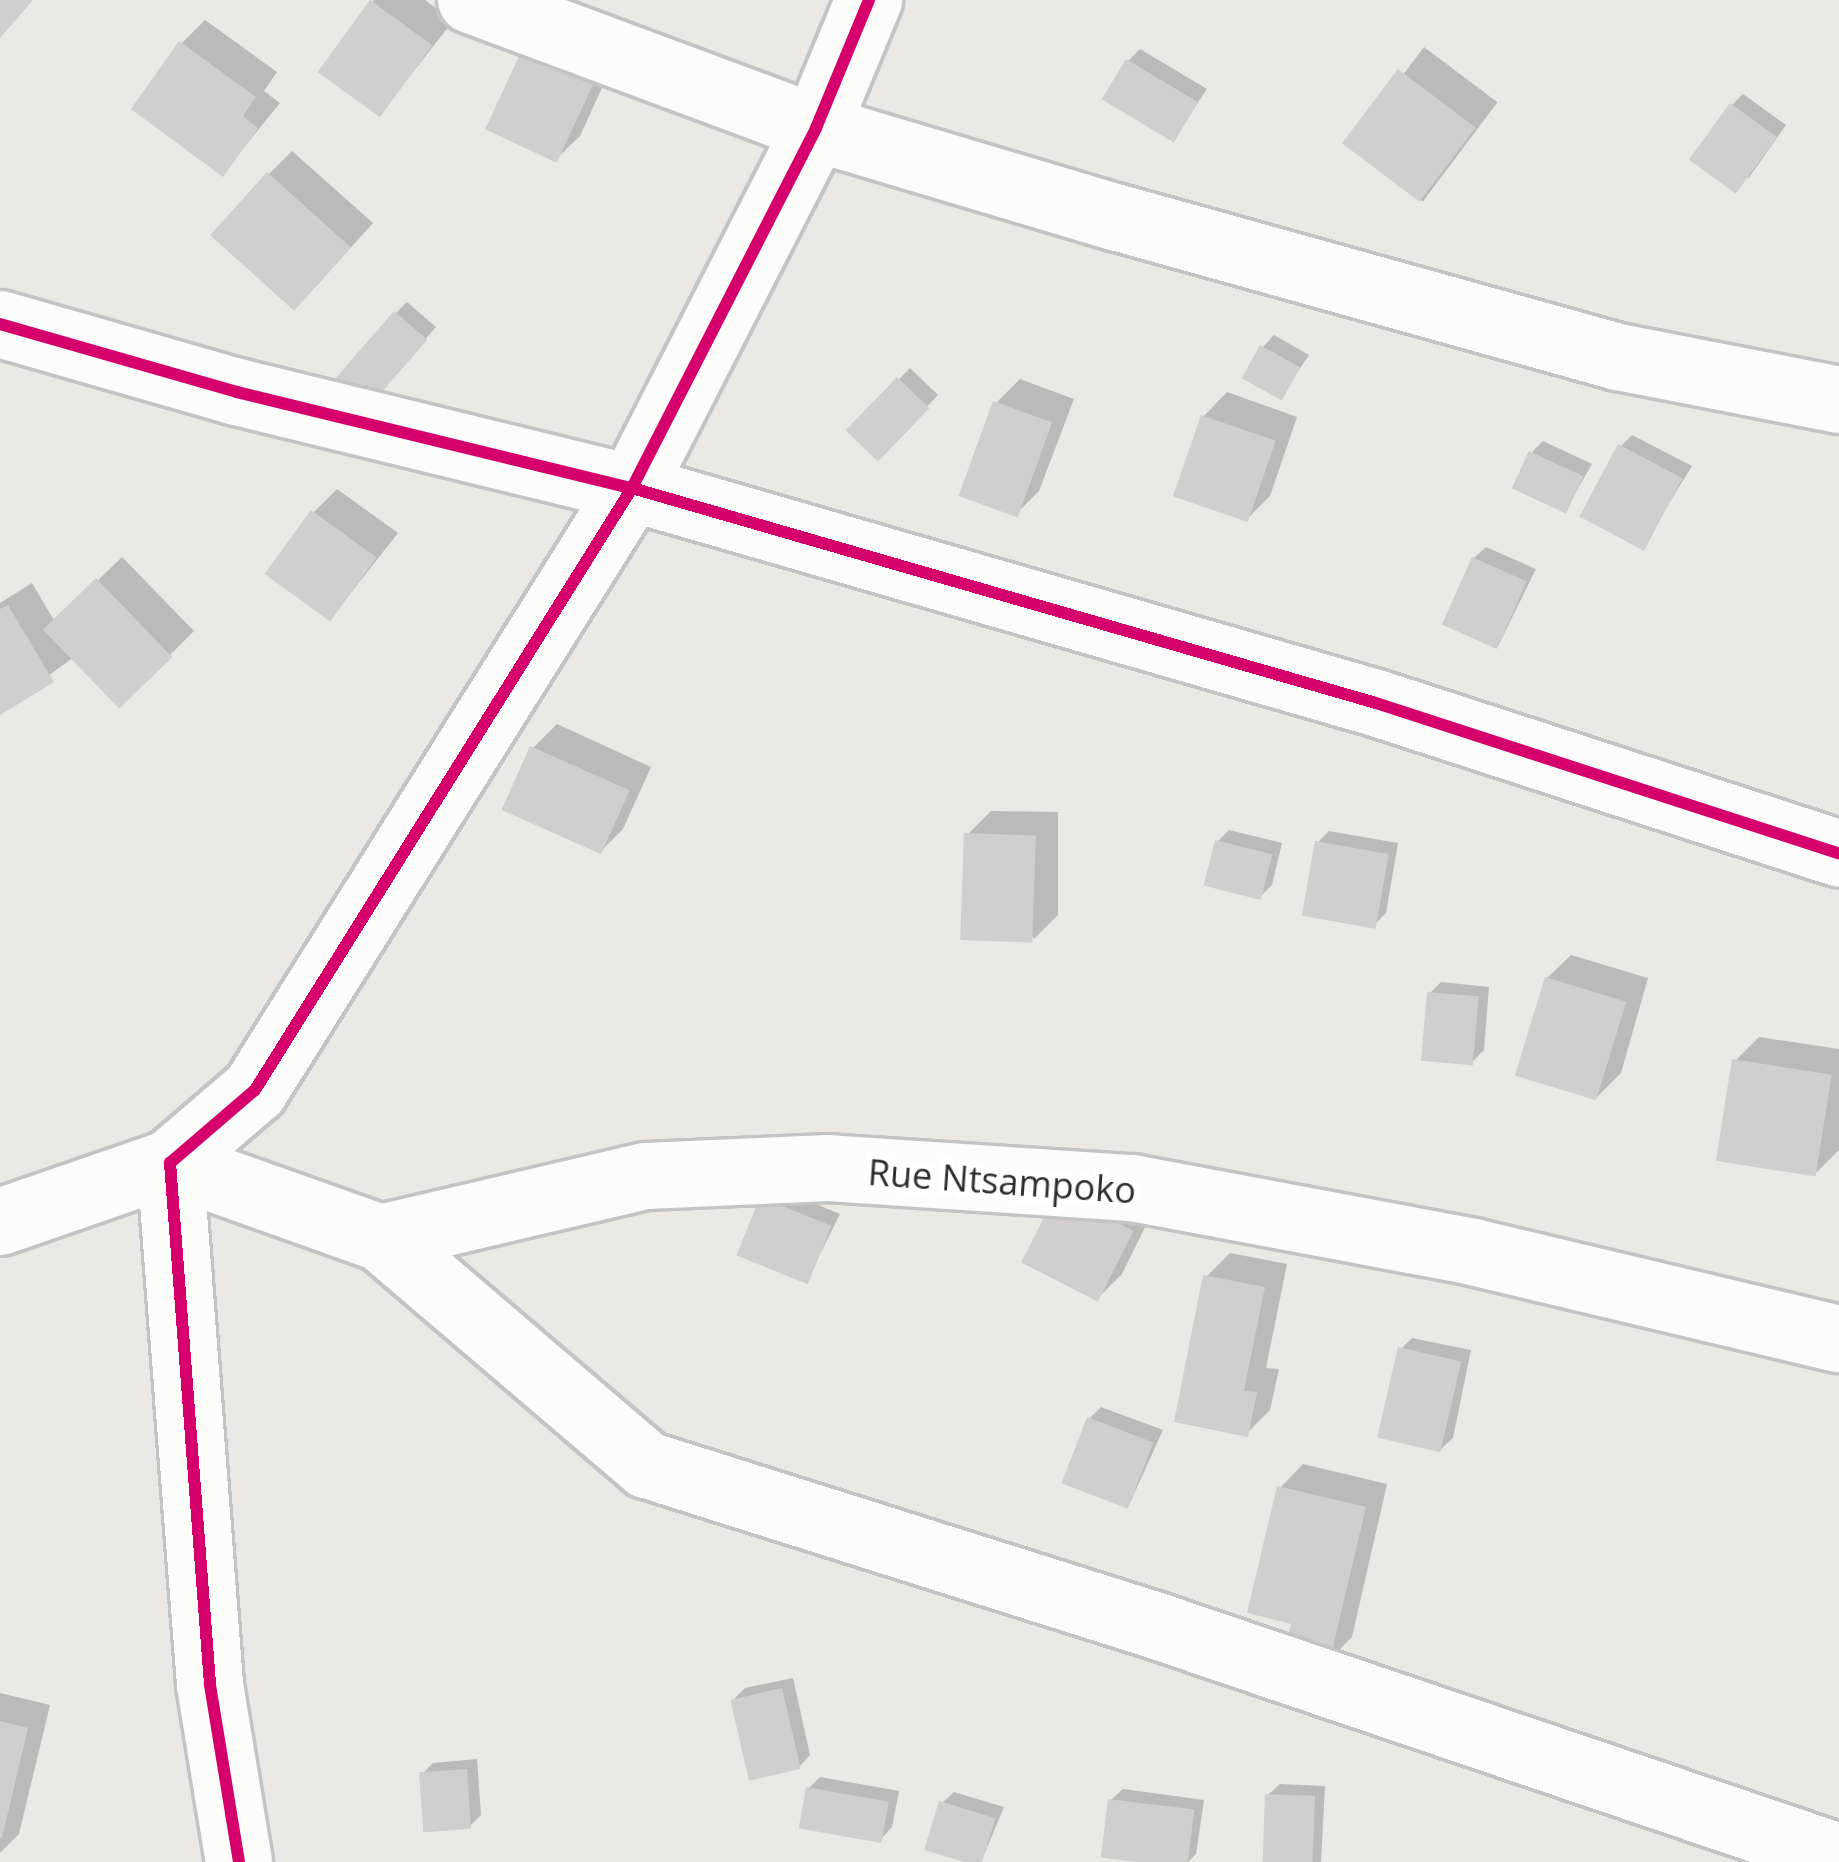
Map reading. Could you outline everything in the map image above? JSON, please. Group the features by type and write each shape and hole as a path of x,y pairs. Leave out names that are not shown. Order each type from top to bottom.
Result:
{"street":[{"path":"471,0 816,128 1618,357 1839,400"},
{"path":"0,1222 170,1163 255,1090 632,488 816,128 869,0"},
{"path":"0,324 237,392 632,488 1376,703 1839,853"},
{"path":"170,1163 381,1238 647,1465 1132,1618 1839,1857"},
{"path":"170,1163 210,1684 239,1862"},
{"name":"Rue Ntsampoko","path":"381,1238 646,1176 828,1168 1132,1188 1473,1252 1839,1339"}],"building":[{"path":"0,0 33,0 0,38"},
{"path":"370,0 432,45 380,117 318,72"},
{"path":"529,35 601,68 557,163 485,129"},
{"path":"179,41 256,97 243,116 258,128 223,177 131,109"},
{"path":"1126,59 1198,102 1174,143 1102,99"},
{"path":"1398,69 1475,127 1419,202 1342,143"},
{"path":"1730,103 1777,137 1736,194 1689,160"},
{"path":"267,172 351,248 294,311 210,235"},
{"path":"394,311 427,340 362,415 329,386"},
{"path":"1260,345 1300,367 1282,401 1242,378"},
{"path":"897,377 929,408 878,461 846,430"},
{"path":"993,401 1052,423 1018,517 958,496"},
{"path":"1201,415 1276,441 1248,522 1173,496"},
{"path":"1618,444 1682,478 1644,551 1580,516"},
{"path":"1529,451 1583,476 1566,514 1512,488"},
{"path":"311,510 377,558 330,622 265,574"},
{"path":"1472,557 1527,581 1497,649 1442,625"},
{"path":"96,578 172,657 119,709 43,629"},
{"path":"8,605 54,682 0,715 0,609"},
{"path":"530,746 630,790 601,854 502,810"},
{"path":"964,833 1036,836 1032,942 960,940"},
{"path":"1215,840 1272,854 1261,900 1204,886"},
{"path":"1315,841 1389,854 1376,929 1302,916"},
{"path":"1545,977 1626,1002 1596,1100 1515,1075"},
{"path":"1427,992 1479,997 1473,1065 1421,1061"},
{"path":"1732,1059 1832,1075 1816,1177 1716,1161"},
{"path":"1057,1192 1134,1231 1098,1301 1021,1262"},
{"path":"760,1197 831,1226 808,1284 736,1255"},
{"path":"1203,1275 1265,1287 1244,1391 1257,1392 1248,1437 1174,1422"},
{"path":"1398,1347 1461,1362 1440,1452 1377,1438"},
{"path":"1087,1417 1153,1442 1128,1509 1062,1483"},
{"path":"1277,1486 1366,1507 1329,1664 1283,1654 1291,1624 1247,1613"},
{"path":"782,1688 801,1769 749,1781 730,1700"},
{"path":"0,1721 28,1728 2,1838 0,1838"},
{"path":"467,1769 471,1829 423,1832 419,1772"},
{"path":"806,1787 889,1802 881,1843 799,1828"},
{"path":"1265,1794 1315,1796 1313,1862 1263,1862"},
{"path":"1108,1799 1194,1810 1188,1862 1101,1858"},
{"path":"939,1801 995,1818 982,1862 964,1862 924,1850"}],"cycle path":[{"path":"239,1862 210,1684 170,1163 255,1090 632,488 816,128 869,0"},
{"path":"0,324 237,392 632,488 1376,703 1839,853"}]}
